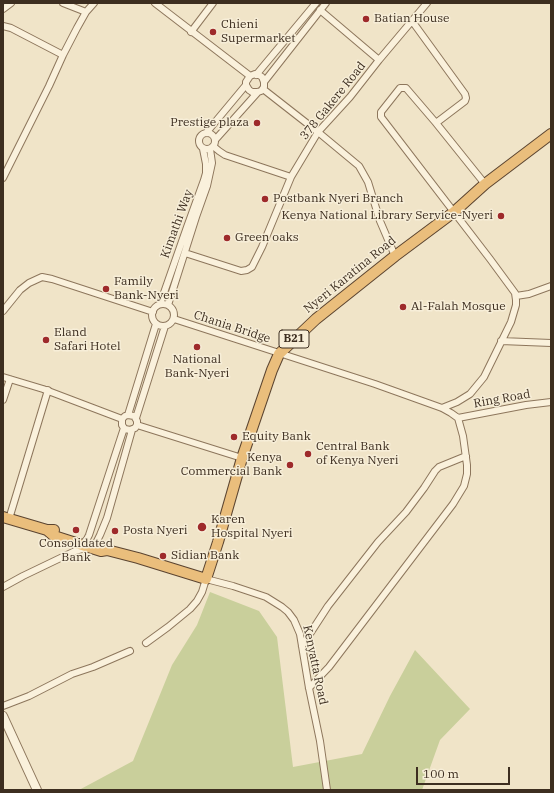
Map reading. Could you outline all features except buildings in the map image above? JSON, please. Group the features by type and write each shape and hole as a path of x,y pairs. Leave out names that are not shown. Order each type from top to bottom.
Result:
{"highway":[{"name":"Nyeri Karatina Road","path":"206,579 242,458 272,370 279,354 316,319 394,256 454,212 484,184 551,134"},
{"path":"6,518 47,530 54,536 101,551 107,550 138,558 206,579"}],"street":[{"path":"3,10 11,3"},
{"path":"63,3 86,12"},
{"path":"3,178 50,86 63,55 77,28 86,12 94,3"},
{"path":"155,3 250,76"},
{"path":"191,32 213,3"},
{"path":"290,177 225,155 210,146 199,145 198,139 206,133 246,85 250,76 256,74 316,3"},
{"path":"210,146 260,90 264,82 326,3"},
{"name":"378 Gakere Road","path":"185,253 241,270 247,270 252,267 262,247 290,177 318,132 350,97 427,3"},
{"path":"320,10 379,60"},
{"path":"412,21 465,94 466,98 465,101 436,123"},
{"path":"3,26 11,28 63,55"},
{"path":"256,74 262,77 264,82"},
{"path":"246,85 249,90 255,93 260,90"},
{"path":"442,408 457,402 470,394 484,377 512,322 516,305 516,296 381,117 381,112 400,88 406,88 436,123 484,184"},
{"path":"260,90 318,132 358,166 368,182 380,221 394,256"},
{"path":"206,133 213,135 210,146"},
{"name":"Kimathi Way","path":"168,305 209,177 212,163 210,146"},
{"name":"Kimathi Way","path":"160,304 204,180 210,146"},
{"path":"3,311 20,290 29,283 42,277 153,312"},
{"path":"516,296 529,294 551,286"},
{"path":"160,304 168,305 174,313 174,319 170,324 165,326 156,324 153,318 153,312 160,304"},
{"name":"Chania Bridge","path":"174,319 375,384 442,408 458,418"},
{"path":"122,419 128,415 156,324"},
{"path":"3,587 86,545 100,535 107,518 165,326"},
{"path":"501,342 551,343"},
{"path":"3,400 6,378 48,390 122,419"},
{"path":"6,518 48,390"},
{"name":"Ring Road","path":"458,418 526,405 551,402"},
{"path":"128,415 132,415 136,418"},
{"path":"309,688 329,667 453,504 464,486 467,474 466,456 458,418"},
{"path":"86,545 124,428 122,425 122,419"},
{"path":"124,428 128,430 134,427 242,458"},
{"path":"302,646 328,606 378,542 406,512 439,466 466,456"},
{"path":"146,643 190,609 200,596 206,579"},
{"name":"Kenyatta Road","path":"206,579 266,597 282,607 294,620 300,634 320,741 327,790"},
{"path":"3,706 29,696 72,674 130,652"},
{"path":"3,716 37,790"}],"green space":[{"path":"210,592 259,611 277,637 293,767 362,754 390,696 415,650 470,709 440,740 422,790 79,790 133,761 172,665 197,625"}],"place":[{"name":"Batian House","path":"366,19"},
{"name":"Chieni Supermarket","path":"213,32"},
{"name":"Prestige plaza","path":"257,123"},
{"name":"Postbank Nyeri Branch","path":"265,199"},
{"name":"Kenya National Library Service-Nyeri","path":"501,216"},
{"name":"Green oaks","path":"227,238"},
{"name":"Family Bank-Nyeri","path":"106,289"},
{"name":"Al-Falah Mosque","path":"403,307"},
{"name":"Eland Safari Hotel","path":"46,340"},
{"name":"National Bank-Nyeri","path":"197,347"},
{"name":"Equity Bank","path":"234,437"},
{"name":"Central Bank of Kenya Nyeri","path":"308,454"},
{"name":"Kenya Commercial Bank","path":"290,465"},
{"name":"Karen Hospital Nyeri","path":"202,527"},
{"name":"Consolidated Bank","path":"76,530"},
{"name":"Posta Nyeri","path":"115,531"},
{"name":"Sidian Bank","path":"163,556"}]}
